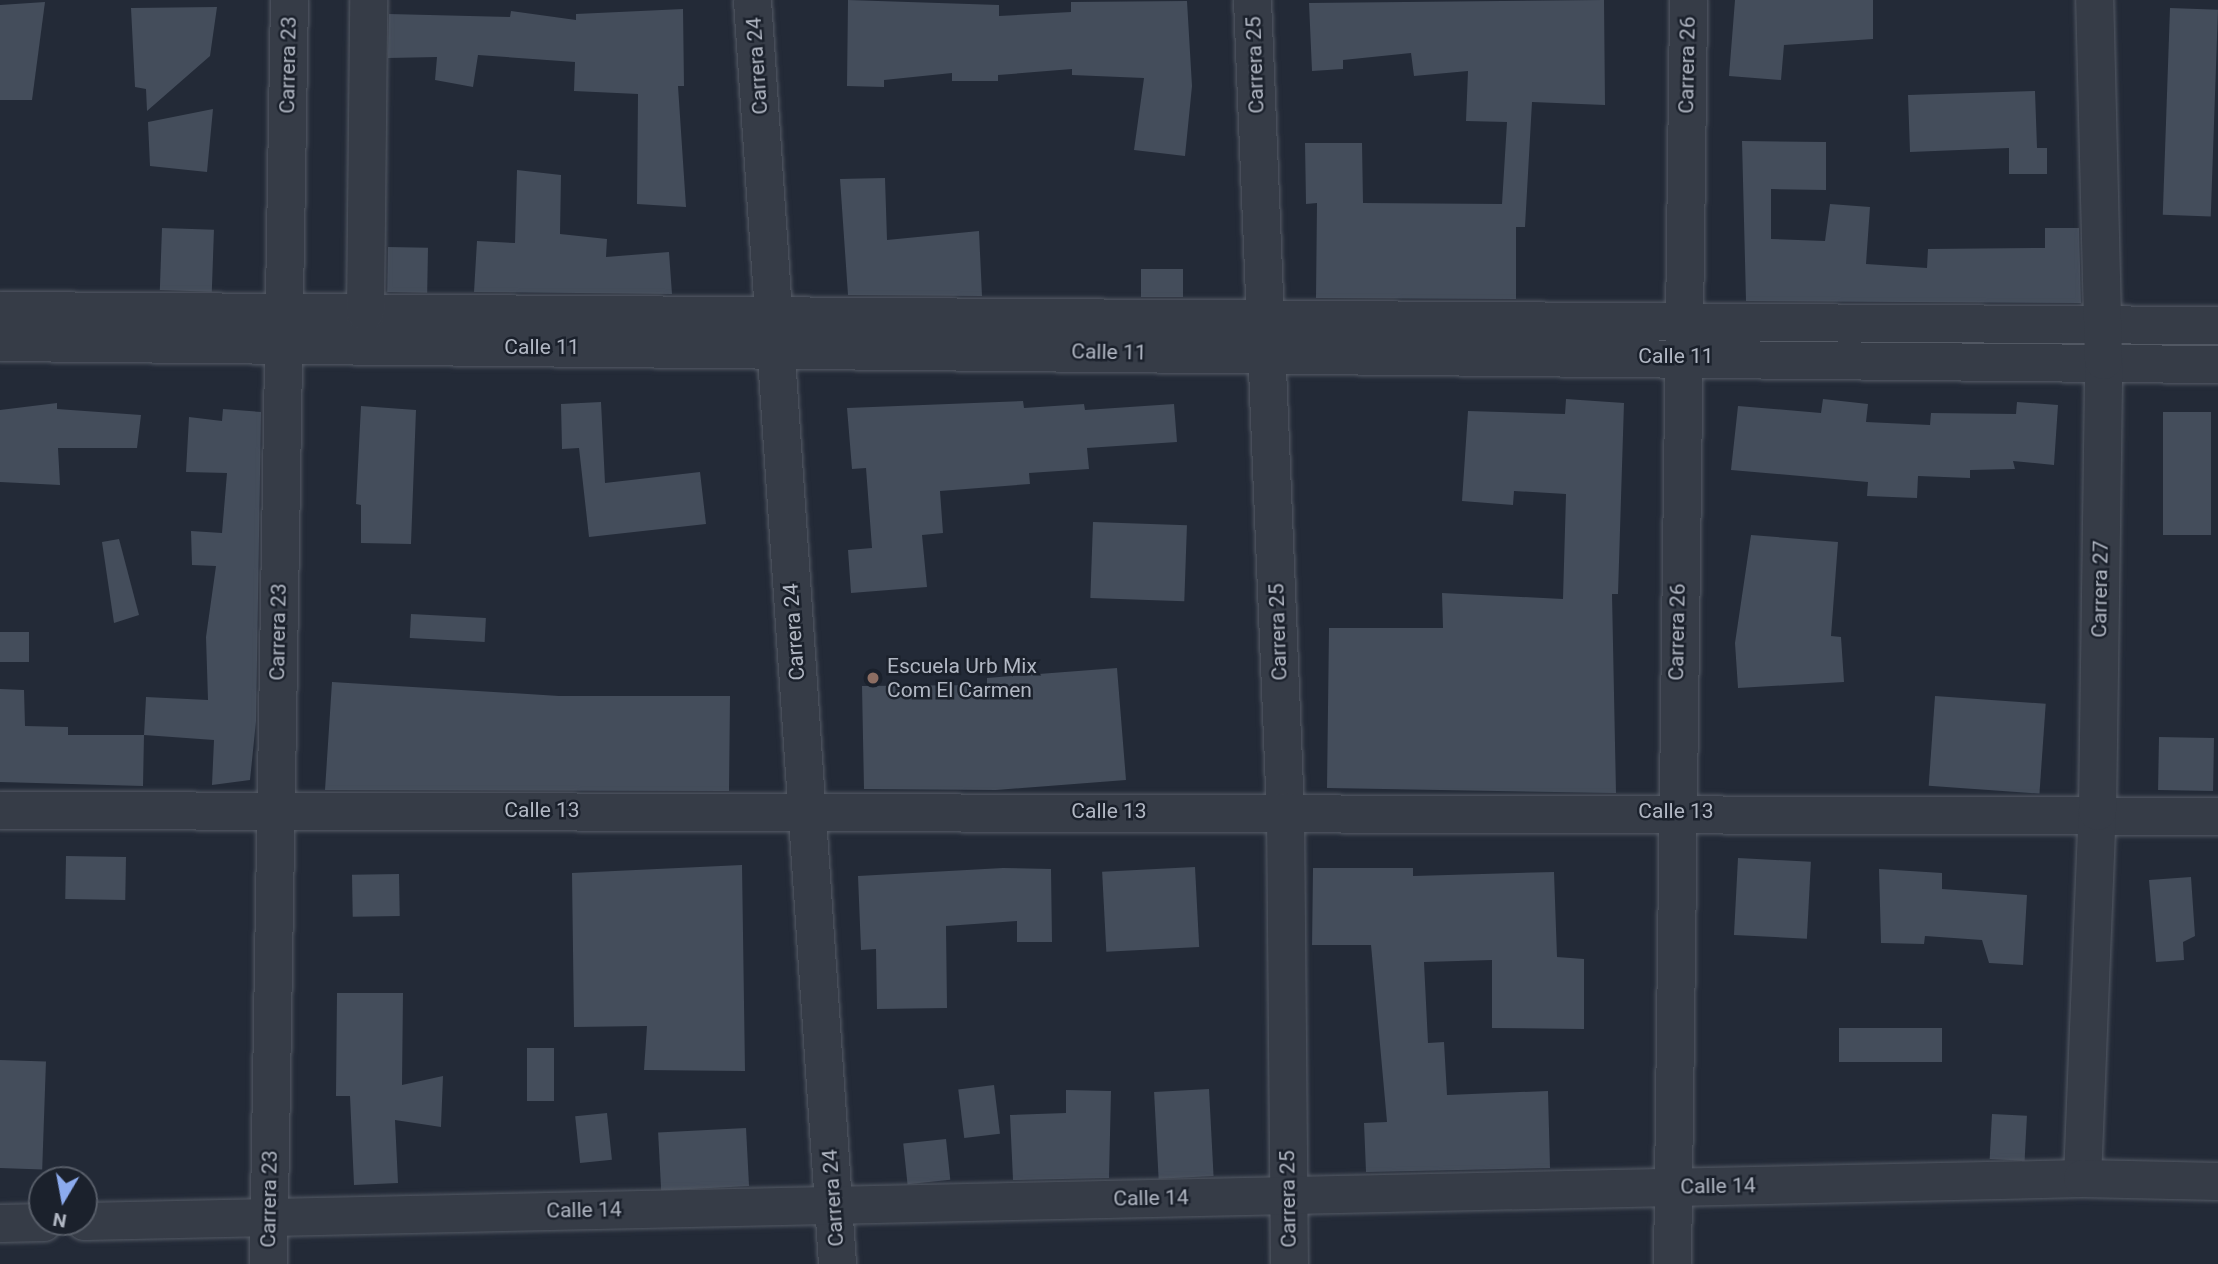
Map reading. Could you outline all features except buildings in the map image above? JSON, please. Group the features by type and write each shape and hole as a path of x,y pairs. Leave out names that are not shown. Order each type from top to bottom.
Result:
{"street":[{"name":"Carrera 23","path":"268,1264 289,0"},
{"path":"365,312 368,0"},
{"name":"Carrera 24","path":"752,0 837,1264"},
{"name":"Carrera 25","path":"1252,0 1284,811 1289,1264"},
{"name":"Carrera 26","path":"1672,1264 1673,811 1688,0"},
{"name":"Carrera 27","path":"2082,1178 2097,811 2103,360 2094,0"},
{"name":"Calle 11","path":"0,310 284,329 365,312 774,333"},
{"name":"Calle 11","path":"1267,336 1683,319 2102,320 2218,324"},
{"name":"Calle 11","path":"0,342 284,329 1267,336 1683,356 2103,360 2218,364"},
{"name":"Calle 13","path":"0,810 2097,811 2218,816"},
{"name":"Calle 14","path":"98,1221 2082,1178 2218,1181"},
{"path":"0,1223 28,1222"}],"place":[{"name":"Escuela Urb Mix Com El Carmen","path":"873,678"}]}
